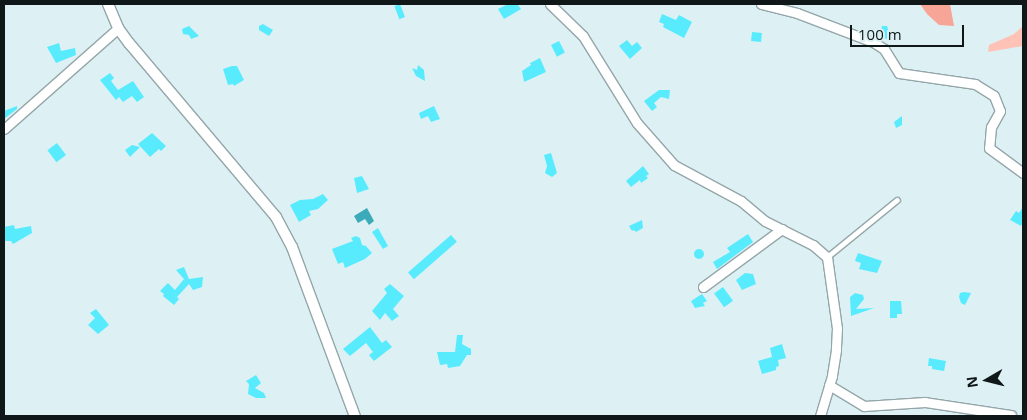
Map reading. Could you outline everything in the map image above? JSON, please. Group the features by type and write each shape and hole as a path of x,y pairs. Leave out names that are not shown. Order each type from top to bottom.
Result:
{"street":[{"path":"108,4 118,28 145,64 276,217 292,247 355,416"},
{"path":"550,4 583,36 637,123 674,165 741,202 765,220 813,245 827,257 837,328 835,359 820,416"},
{"path":"761,4 797,13 873,42 884,49 899,73 975,84 994,96 1000,111 991,127 989,148 1023,173"},
{"path":"4,128 118,28"},
{"path":"703,287 782,229"},
{"path":"829,385 864,406 925,402 1011,415"}],"lane":[{"path":"827,257 897,200"}],"shaded area":[{"path":"920,4 950,4 954,26 939,25 927,14"},
{"path":"1023,26 1023,46 988,52 989,45 1014,34"}],"water":[{"path":"367,208 374,221 369,225 365,219 358,223 354,216"}],"building":[{"path":"400,4 405,17 399,19 394,6"},
{"path":"508,4 517,4 521,9 504,19 498,9"},
{"path":"662,14 676,20 679,15 692,22 684,38 663,27 664,24 659,22"},
{"path":"263,24 273,30 269,36 259,30 259,26"},
{"path":"189,26 199,36 191,39 189,35 183,34 182,29"},
{"path":"882,26 887,26 889,32 894,37 891,40 884,38 880,32"},
{"path":"752,32 762,33 761,42 751,41"},
{"path":"627,40 632,46 637,42 642,48 630,59 619,46"},
{"path":"559,41 565,53 557,57 551,45"},
{"path":"59,43 61,51 75,48 76,55 56,63 47,47"},
{"path":"540,58 546,72 524,82 522,71 531,65 530,63"},
{"path":"418,65 424,70 425,81 416,76 412,68 417,70"},
{"path":"237,66 244,80 234,86 233,84 228,85 223,69"},
{"path":"110,73 114,78 111,81 118,90 133,81 144,97 137,102 132,96 123,102 119,97 116,100 100,80"},
{"path":"659,90 670,90 669,99 661,97 654,103 657,107 652,111 644,101"},
{"path":"17,106 17,109 4,119 4,111"},
{"path":"434,106 440,119 431,122 428,116 421,119 419,113"},
{"path":"902,116 902,125 896,128 894,122"},
{"path":"152,133 166,146 150,157 138,144"},
{"path":"57,143 66,155 56,162 47,150"},
{"path":"132,145 140,147 130,157 125,150"},
{"path":"551,153 557,173 552,177 545,173 547,166 544,155"},
{"path":"643,166 649,174 646,176 648,178 641,183 640,180 631,187 626,181"},
{"path":"362,176 369,189 357,193 354,178"},
{"path":"323,194 328,200 318,209 309,211 311,215 299,222 290,205 300,200 313,199"},
{"path":"1023,207 1023,222 1021,226 1010,220 1016,211 1019,213"},
{"path":"642,220 643,228 636,232 632,231 629,226"},
{"path":"14,225 15,229 31,226 32,233 13,244 11,241 4,241 4,227"},
{"path":"378,228 388,246 383,249 372,232"},
{"path":"748,234 753,242 717,269 713,262 730,252 727,248"},
{"path":"451,235 457,242 414,279 408,272"},
{"path":"356,236 360,238 362,245 366,246 372,253 365,259 345,268 343,262 338,264 332,249 353,241 351,238"},
{"path":"697,249 701,249 704,254 703,258 697,259 694,256 694,252"},
{"path":"858,253 882,261 877,273 859,269 861,263 855,261"},
{"path":"184,267 189,279 203,277 202,287 193,290 189,284 177,297 179,299 174,305 160,291 168,283 175,290 184,279 176,270"},
{"path":"745,273 753,274 756,284 742,290 736,280"},
{"path":"390,284 404,296 393,309 399,316 392,321 385,313 380,320 372,311 387,293 384,289"},
{"path":"723,287 733,301 724,307 714,293"},
{"path":"855,293 863,295 864,299 856,309 874,308 851,316 850,297"},
{"path":"960,293 971,293 965,305 961,303 959,297"},
{"path":"702,294 707,301 703,303 705,306 695,308 691,301"},
{"path":"890,301 901,301 902,314 897,314 897,318 890,318"},
{"path":"96,309 109,325 98,334 88,325 95,318 90,313"},
{"path":"370,327 382,343 386,340 392,347 374,361 369,355 373,352 366,343 350,356 343,349"},
{"path":"457,335 463,335 462,344 471,349 471,355 467,355 460,366 448,368 447,364 440,365 437,352 455,352"},
{"path":"782,344 786,358 778,360 779,366 776,367 776,370 762,374 758,361 772,357 770,348"},
{"path":"929,358 946,361 944,371 932,369 932,366 928,366"},
{"path":"256,375 261,383 255,388 264,393 266,398 256,398 248,394 249,384 246,381"}]}
